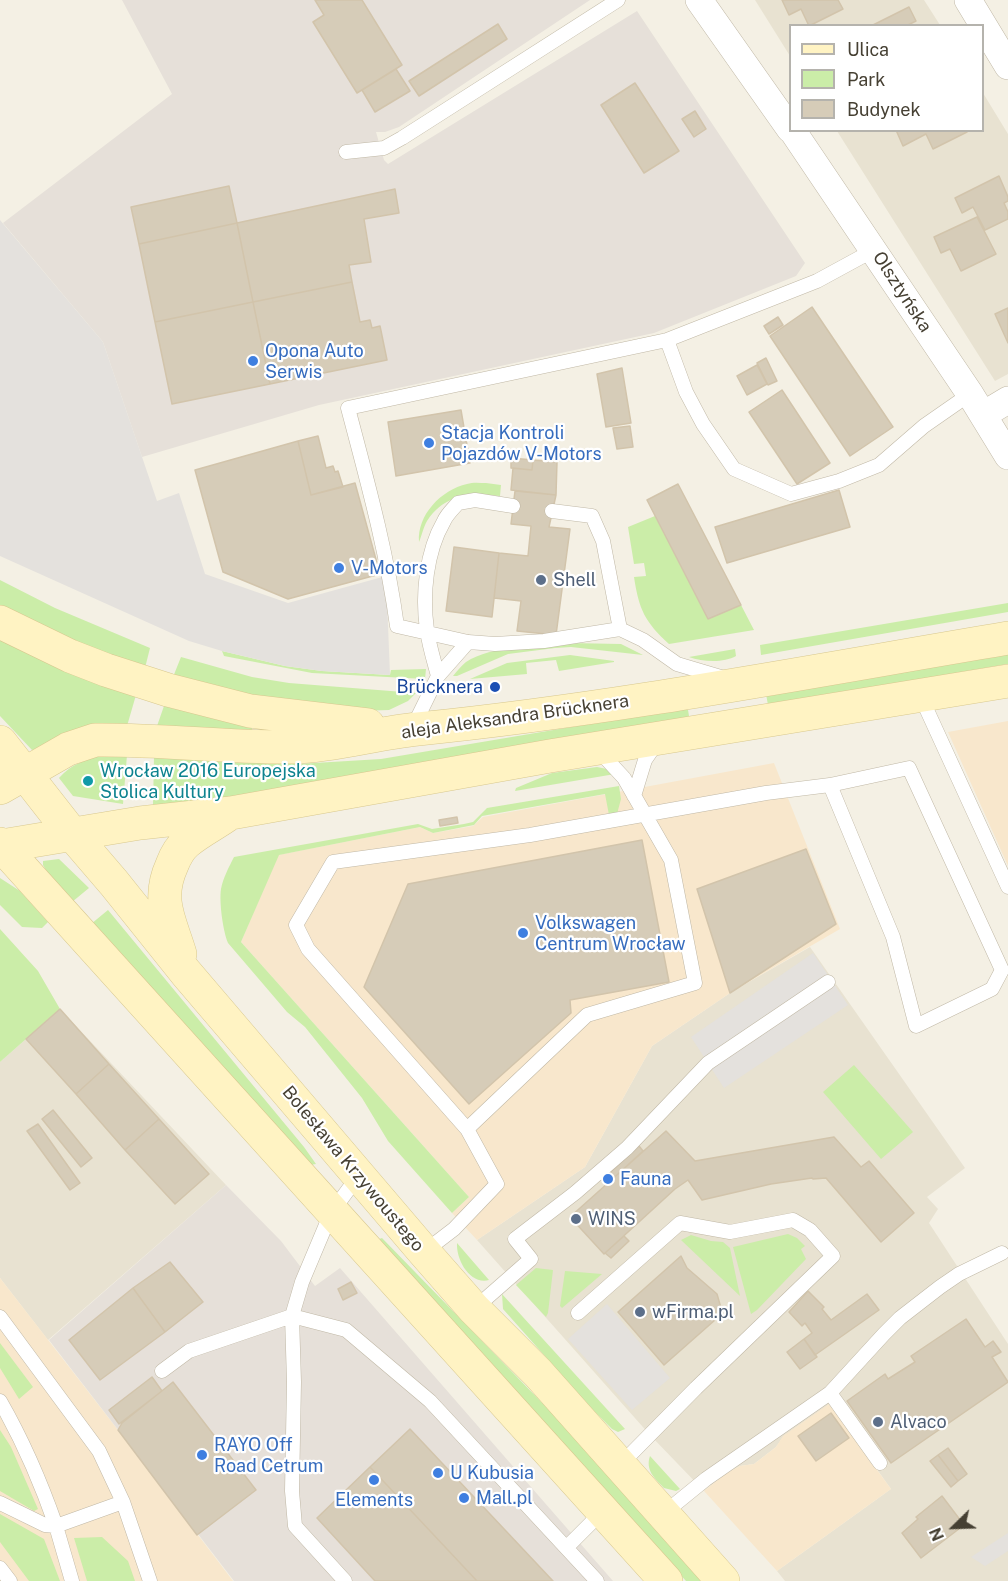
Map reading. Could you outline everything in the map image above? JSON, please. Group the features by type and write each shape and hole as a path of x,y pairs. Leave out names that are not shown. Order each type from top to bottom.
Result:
{"main road":[{"path":"0,622 70,656 106,670 160,688 239,709 297,718 412,730"},
{"name":"aleja Aleksandra Brücknera","path":"13,781 69,749 95,740 294,747 334,743 412,730 627,703 1008,638"},
{"path":"1,845 140,823 231,813 660,738 1008,681"},
{"name":"Bolesława Krzywoustego","path":"0,742 13,781 72,834 186,973 474,1310 538,1373 723,1581"},
{"path":"186,973 164,903 167,877 186,843 231,813"},
{"path":"1,845 666,1581"}],"street":[{"name":"Olsztyńska","path":"699,0 789,127"},
{"path":"968,0 983,24"},
{"path":"984,26 1008,66"},
{"name":"Olsztyńska","path":"792,132 874,250 1008,456"},
{"path":"976,404 1008,400"}],"lane":[{"path":"346,152 384,148 402,138 618,0"},
{"path":"740,683 677,664 643,640 621,629 544,641 495,644 468,642 397,626 392,585 373,500 348,408 667,340 817,281 874,250"},
{"path":"667,340 687,392 704,424 734,468 791,494 839,481 879,465 924,426 976,404"},
{"path":"438,676 425,614 428,563 444,519 458,503 475,500 513,506"},
{"path":"552,511 592,516 603,541 621,629"},
{"path":"412,730 438,676 468,642"},
{"path":"922,695 1008,887"},
{"path":"634,796 645,760 660,738"},
{"path":"467,1129 587,1015 695,983 671,860 624,778 597,749"},
{"path":"424,1252 454,1228 497,1184 467,1129 308,950 296,925 333,862 530,835 766,793 830,785 909,768 1002,970 992,989 916,1026 893,937 830,785"},
{"path":"474,1310 531,1259 515,1239 627,1149 708,1063 828,982"},
{"path":"345,1581 295,1526 292,1491 294,1382 292,1316 302,1282 332,1213 359,1175"},
{"path":"578,1313 680,1223 730,1232 793,1220 810,1230 833,1256 696,1388 620,1466"},
{"path":"662,1514 705,1479 830,1393 900,1318 959,1274 1002,1253"},
{"path":"162,1371 189,1351 292,1316 346,1330 430,1401 597,1581"},
{"path":"0,1317 99,1451 123,1502 150,1581"},
{"path":"830,1393 880,1462"},
{"path":"0,1401 16,1429 41,1485 72,1581"},
{"path":"0,1503 45,1525 56,1526 123,1502"},
{"path":"567,1547 602,1512"},
{"path":"0,1568 10,1581"}],"shaded area":[{"path":"122,0 590,0 399,127 385,132 376,132 384,160 388,164 637,11 805,263 796,276 654,333 319,405 142,457 103,342 3,223 172,94"},
{"path":"755,0 924,0 939,24 789,24 789,54"},
{"path":"984,95 1008,134 1008,374 995,381 838,132 984,132"},
{"name":"V-Motors","path":"0,220 103,342 157,501 179,493 205,574 288,603 386,576 390,675 322,671 285,666 189,641 0,556"},
{"path":"1008,721 1008,866 948,732"},
{"name":"Volkswagen Centrum Wrocław","path":"774,763 840,929 733,991 652,1046 585,1167 477,1240 452,1213 469,1197 241,942 278,855 420,827 433,833 473,826 483,817"},
{"path":"810,947 965,1168 927,1197 938,1209 929,1223 1008,1344 1008,1581 785,1581 777,1571 891,1489 830,1404 784,1436 776,1447 754,1464 740,1466 725,1474 704,1491 650,1435 477,1240 585,1167 652,1046 733,991"},
{"path":"813,953 848,1005 724,1088 691,1037"},
{"path":"60,1009 226,1185 48,1340 0,1278 0,1062"},
{"path":"226,1185 281,1241 315,1286 340,1268 613,1581 234,1581 49,1340"},
{"path":"0,1278 118,1430 233,1581 0,1581"},
{"path":"607,1304 670,1378 632,1410 568,1339"},
{"path":"829,1404 891,1489 777,1571 704,1491 725,1474 740,1466 754,1464 776,1447 783,1436"},
{"path":"1008,1533 1008,1551 985,1566 971,1557"}],"green space":[{"path":"486,483 501,485 500,496 459,497 442,505 427,521 419,542 422,522 432,505 457,487"},
{"path":"655,516 708,619 741,605 754,630 669,644 654,629 644,615 638,598 634,577 646,576 644,563 634,564 628,527"},
{"path":"0,580 55,608 150,648 145,668 87,647 0,605"},
{"path":"1008,603 1008,612 761,655 760,645"},
{"path":"0,638 136,695 127,726 32,750 0,716"},
{"path":"569,643 621,644 643,655 571,647 555,648 508,654 453,676 466,662 489,652 516,647"},
{"path":"735,649 736,656 726,660 707,661 689,657"},
{"path":"222,651 285,666 322,671 390,675 391,670 426,669 425,679 312,673 224,656"},
{"path":"1008,652 1008,664 768,705 766,694"},
{"path":"570,655 614,662 559,671 556,660 526,663 527,674 470,679 507,663"},
{"path":"181,657 252,677 289,683 416,693 408,701 389,710 358,711 268,699 173,677"},
{"path":"164,706 252,727 252,731 157,726"},
{"path":"684,708 688,710 689,716 685,719 228,797 153,805 154,757 298,764 381,759"},
{"path":"105,754 127,755 123,804 73,796 59,778 74,766"},
{"path":"597,767 615,774 515,791 516,788 552,773"},
{"path":"619,786 621,799 617,814 609,815 605,794 482,816 474,825 433,833 420,827 279,855 241,942 469,1197 452,1213 388,1141 362,1098 305,1027 287,1012 228,943 223,924 221,901 221,889 225,877 234,857 418,824 432,829 464,824 473,822 487,808"},
{"path":"59,859 89,888 72,902 52,881 43,865 43,861"},
{"path":"0,878 20,891 48,922 42,928 22,927 0,905"},
{"path":"108,910 316,1164 310,1165 91,924"},
{"path":"0,929 38,971 60,1009 0,1062"},
{"path":"854,1065 913,1132 881,1159 823,1092"},
{"path":"788,1234 797,1238 805,1246 801,1249 806,1259 751,1314 733,1247"},
{"path":"691,1235 723,1242 730,1248 740,1296 681,1240"},
{"path":"382,1238 586,1448 705,1581 686,1581 379,1239"},
{"path":"457,1243 489,1280 482,1281 470,1275 459,1257"},
{"path":"536,1268 553,1270 546,1317 516,1285"},
{"path":"565,1271 602,1274 562,1308 560,1306"},
{"path":"502,1294 625,1429 618,1432 612,1429 592,1409 503,1309"},
{"path":"0,1343 33,1387 19,1399 0,1368"},
{"path":"0,1430 11,1447 38,1509 34,1511 0,1491"},
{"path":"650,1456 680,1489 676,1491 664,1488 657,1481 650,1470"},
{"path":"0,1514 44,1539 60,1581 29,1581 0,1542"},
{"path":"102,1537 128,1561 135,1581 87,1581 74,1538"}],"building":[{"path":"315,0 362,0 402,65 357,93 313,22 324,15"},
{"path":"782,0 838,0 843,9 813,24 808,24 801,9 789,15"},
{"path":"909,7 916,21 910,24 875,24"},
{"path":"498,24 507,39 419,96 409,81"},
{"path":"396,69 410,91 375,112 362,90"},
{"path":"635,83 679,151 644,173 601,105"},
{"path":"695,111 706,129 694,137 682,119"},
{"path":"897,132 967,132 933,149 926,134 903,146"},
{"path":"999,176 1008,197 1008,201 1004,203 1008,219 985,230 973,207 962,213 955,198"},
{"path":"229,186 237,223 139,244 131,207"},
{"path":"395,189 399,213 364,219 371,262 349,265 352,282 253,302 237,223"},
{"path":"977,217 996,254 961,271 950,249 941,253 934,237"},
{"path":"237,223 253,302 155,322 139,244"},
{"path":"352,282 360,322 370,320 372,328 380,326 387,360 270,384 253,302"},
{"path":"253,302 270,384 172,404 155,322"},
{"path":"812,307 893,427 850,456 770,336"},
{"path":"1008,308 1008,343 995,314"},
{"path":"778,317 783,325 769,334 764,326"},
{"path":"766,358 777,381 768,385 757,363"},
{"path":"757,365 767,384 747,395 737,376"},
{"path":"622,368 631,423 606,427 597,374"},
{"path":"782,390 830,463 797,484 749,412"},
{"name":"Stacja Kontroli Pojazdów V-Motors","path":"461,410 470,463 396,476 388,422"},
{"path":"630,426 633,447 617,449 613,428"},
{"path":"318,436 326,468 333,466 335,472 338,471 343,487 311,495 298,441"},
{"path":"298,441 311,495 355,483 380,574 288,599 223,572 195,470"},
{"path":"511,458 533,460 532,470 511,468"},
{"path":"533,460 557,462 556,495 511,490 513,468 532,470"},
{"path":"678,484 741,605 708,619 647,500"},
{"path":"839,490 850,527 727,563 715,527"},
{"path":"515,491 556,495 549,527 570,529 556,635 517,631 521,601 494,598 499,553 528,556 531,526 511,524"},
{"path":"454,547 499,553 492,617 446,611"},
{"path":"457,817 458,823 440,826 439,820"},
{"name":"Volkswagen Centrum Wrocław","path":"642,840 669,982 570,1000 571,1013 469,1104 364,987 408,884"},
{"path":"806,849 836,924 730,993 697,889"},
{"path":"60,1009 109,1064 76,1094 26,1039"},
{"path":"109,1064 159,1119 125,1150 76,1094"},
{"path":"53,1110 92,1158 81,1167 42,1119"},
{"path":"159,1119 209,1174 175,1204 125,1150"},
{"path":"38,1124 80,1183 70,1190 27,1131"},
{"path":"666,1131 695,1161 834,1137 861,1167 869,1161 914,1213 881,1242 826,1178 771,1184 702,1200 688,1180 675,1189 604,1254 570,1217"},
{"path":"639,1146 643,1151 606,1185 602,1180"},
{"path":"624,1236 629,1241 611,1258 605,1253"},
{"path":"681,1256 687,1268 717,1294 721,1308 715,1320 664,1365 618,1312"},
{"path":"170,1262 203,1302 165,1332 133,1288"},
{"path":"351,1282 357,1293 343,1300 338,1289"},
{"path":"133,1288 165,1332 100,1380 69,1340"},
{"path":"808,1291 824,1307 822,1309 831,1320 867,1294 879,1310 815,1355 804,1339 812,1333 805,1323 802,1326 789,1312"},
{"path":"966,1319 985,1347 993,1341 1001,1352 992,1357 1008,1382 891,1463 847,1401 885,1374 888,1379 915,1362 911,1356"},
{"path":"804,1339 817,1357 800,1369 787,1352"},
{"path":"152,1377 162,1391 119,1424 109,1410"},
{"path":"173,1382 256,1490 197,1535 118,1430 122,1423"},
{"path":"831,1413 849,1438 816,1461 798,1436"},
{"path":"410,1429 553,1581 477,1581 370,1467"},
{"path":"948,1448 967,1474 958,1481 938,1455"},
{"path":"938,1455 958,1481 951,1487 930,1461"},
{"path":"370,1467 477,1581 375,1581 317,1518"},
{"path":"942,1496 964,1525 921,1558 902,1533 918,1519 916,1517"}],"place":[{"name":"Opona Auto Serwis","path":"253,361"},
{"name":"Stacja Kontroli Pojazdów V-Motors","path":"429,443"},
{"name":"V-Motors","path":"339,568"},
{"name":"Shell","path":"541,580"},
{"name":"Brücknera","path":"495,687"},
{"name":"Wrocław 2016 Europejska Stolica Kultury","path":"88,781"},
{"name":"Volkswagen Centrum Wrocław","path":"523,933"},
{"name":"Fauna","path":"608,1179"},
{"name":"WINS","path":"576,1219"},
{"name":"wFirma.pl","path":"640,1312"},
{"name":"Alvaco","path":"878,1422"},
{"name":"RAYO Off Road Cetrum","path":"202,1455"},
{"name":"U Kubusia","path":"438,1473"},
{"name":"Elements","path":"374,1480"},
{"name":"Mall.pl","path":"464,1498"}]}
